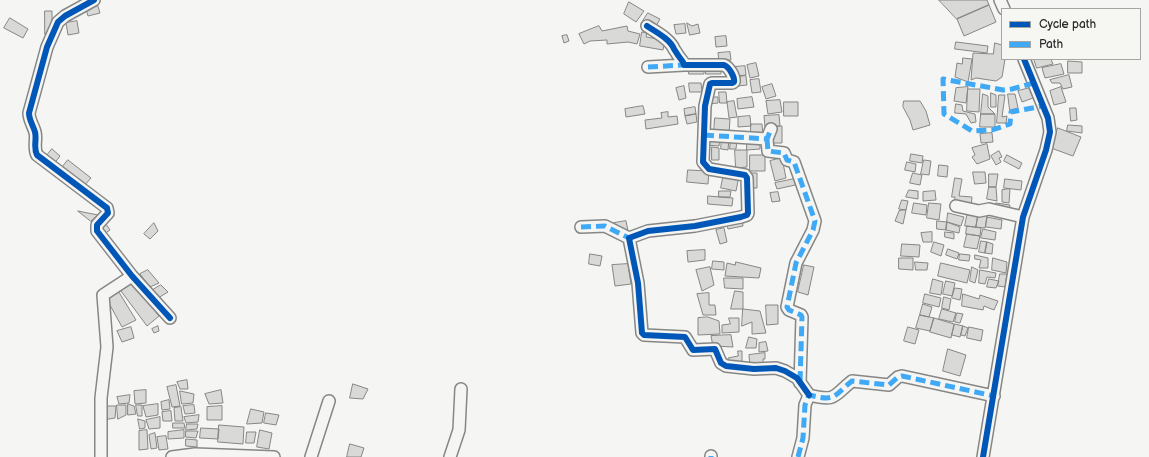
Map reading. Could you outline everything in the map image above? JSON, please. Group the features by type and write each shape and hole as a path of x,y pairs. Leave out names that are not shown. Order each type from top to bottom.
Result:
{"street":[{"path":"94,0 65,16 58,22 47,47 29,117 35,132 34,146 37,155 108,210 108,213 97,224 97,231 132,276 170,318"},
{"path":"647,26 662,36 673,47 675,53 684,65"},
{"path":"983,457 1023,217 1046,150 1050,132 1048,118 1024,60"},
{"path":"581,226 605,226 629,238 648,231 695,226 747,216 746,176 711,170 706,167 703,162 705,106 710,84 712,82 734,82 734,79 727,66 684,65 648,67"},
{"path":"704,135 769,134 768,151 784,153 787,160 794,162 815,221 813,230 796,263 787,307 789,310 801,315 802,318 800,383"},
{"path":"956,206 979,211 990,210 1023,217"},
{"path":"629,238 638,283 642,334 685,337 693,350 715,349 721,363 726,366 754,369 776,368 791,374 809,395 829,398 838,394 852,381 889,385 900,376 994,396"},
{"path":"101,457 101,398 107,347 103,295 132,276"},
{"path":"450,457 459,430 461,389"},
{"path":"798,457 803,438 805,405 809,395"},
{"path":"311,457 329,401"},
{"path":"172,457 274,457"}],"building":[{"path":"939,0 987,0 989,5 957,19"},
{"path":"629,2 644,11 636,22 624,14"},
{"path":"97,3 100,13 88,16 85,6"},
{"path":"989,5 996,22 964,36 957,19"},
{"path":"45,11 52,11 52,28 45,34"},
{"path":"648,13 660,19 655,28 643,21"},
{"path":"10,18 28,29 23,38 4,28"},
{"path":"77,21 79,33 68,35 66,23"},
{"path":"687,23 692,26 698,24 700,33 690,35"},
{"path":"685,24 686,33 676,34 674,25"},
{"path":"599,26 602,31 627,26 628,31 640,34 637,44 628,42 607,44 607,40 590,41 584,44 579,34"},
{"path":"642,32 647,33 646,37 665,40 663,50 640,46"},
{"path":"567,35 569,41 564,43 562,36"},
{"path":"726,36 727,46 716,47 715,37"},
{"path":"956,42 988,46 987,53 955,49"},
{"path":"995,43 1001,45 1001,60 1005,60 1002,77 996,81 976,78 971,80 973,53 993,54"},
{"path":"730,52 731,60 719,61 718,53"},
{"path":"963,58 972,59 968,82 955,77 957,63 962,64"},
{"path":"1034,60 1051,60 1053,64 1037,68"},
{"path":"1068,61 1082,62 1082,73 1068,73"},
{"path":"756,63 759,76 750,78 747,65"},
{"path":"1061,64 1064,74 1045,78 1042,68"},
{"path":"706,65 721,65 721,74 706,74"},
{"path":"689,66 704,66 704,74 689,74"},
{"path":"745,66 746,75 736,76 735,67"},
{"path":"1069,75 1072,87 1063,89 1060,83 1052,83 1050,80"},
{"path":"746,76 747,85 738,86 737,77"},
{"path":"759,79 761,92 752,93 750,80"},
{"path":"689,83 701,83 702,92 690,92"},
{"path":"772,84 776,96 766,99 762,87"},
{"path":"684,86 686,98 679,100 676,88"},
{"path":"968,87 966,103 954,101 956,88"},
{"path":"1061,87 1066,102 1054,105 1050,91"},
{"path":"1030,88 1033,98 1022,102 1018,91"},
{"path":"968,89 980,89 979,112 967,111"},
{"path":"719,92 726,92 727,103 720,103"},
{"path":"991,93 996,95 996,107 991,107"},
{"path":"983,94 988,96 988,107 995,114 981,114"},
{"path":"1008,94 1015,94 1018,108 1010,110"},
{"path":"999,95 1005,95 1002,117 1007,116 1006,123 997,123"},
{"path":"707,97 718,97 718,103 708,104"},
{"path":"752,97 754,107 738,109 737,99"},
{"path":"780,100 782,112 768,114 766,101"},
{"path":"734,101 737,117 729,118 727,102"},
{"path":"904,101 920,101 926,111 930,125 913,130 910,120 903,107"},
{"path":"784,102 798,102 798,116 784,116"},
{"path":"956,104 962,105 963,111 975,114 976,122 971,123 966,114 955,113"},
{"path":"643,106 645,114 626,117 625,109"},
{"path":"695,107 696,114 685,116 684,109"},
{"path":"1070,108 1076,108 1077,120 1071,121"},
{"path":"668,112 668,117 677,116 678,124 646,129 645,120 662,118 661,113"},
{"path":"696,114 697,122 687,124 685,116"},
{"path":"981,114 995,114 995,127 980,127"},
{"path":"779,115 780,126 765,127 764,116"},
{"path":"750,116 751,126 738,127 738,117"},
{"path":"715,118 730,119 729,134 714,133"},
{"path":"751,124 762,124 763,135 751,136"},
{"path":"1068,125 1082,126 1082,133 1067,131"},
{"path":"773,126 782,126 782,143 773,143"},
{"path":"1058,128 1081,137 1073,156 1051,148"},
{"path":"992,133 993,142 981,143 980,134"},
{"path":"706,137 720,138 719,146 705,145"},
{"path":"722,138 729,139 728,150 721,149"},
{"path":"731,139 737,139 736,149 730,149"},
{"path":"747,140 757,140 757,144 760,144 760,149 747,150"},
{"path":"987,144 990,159 977,164 972,157 975,155 972,148"},
{"path":"712,147 719,148 719,160 712,160"},
{"path":"52,149 60,156 54,164 45,158"},
{"path":"735,150 747,150 747,167 736,168"},
{"path":"999,151 1002,157 999,158 1001,162 996,165 991,156"},
{"path":"911,154 923,156 922,163 910,161"},
{"path":"750,155 765,155 765,171 750,171"},
{"path":"1007,155 1022,163 1019,169 1004,161"},
{"path":"782,158 786,178 775,181 770,161"},
{"path":"68,160 91,178 83,187 61,169"},
{"path":"924,160 931,161 929,175 921,174"},
{"path":"907,162 916,164 915,172 905,170"},
{"path":"939,165 948,166 947,177 938,176"},
{"path":"688,170 709,171 708,184 687,182"},
{"path":"973,172 985,172 986,183 975,184"},
{"path":"724,173 739,176 736,191 721,188"},
{"path":"751,173 757,173 757,188 749,188"},
{"path":"913,173 922,175 920,185 910,183"},
{"path":"989,174 998,174 996,187 989,187"},
{"path":"799,178 800,184 777,189 775,183"},
{"path":"955,178 962,179 959,196 972,197 971,207 954,205 955,197 952,197"},
{"path":"1005,179 1022,181 1021,190 1004,188"},
{"path":"989,187 996,187 997,201 987,199"},
{"path":"1010,189 1009,203 1002,202 1002,190"},
{"path":"909,190 918,191 918,199 906,197"},
{"path":"719,191 731,191 730,197 719,197"},
{"path":"935,191 936,200 923,201 923,192"},
{"path":"778,192 780,201 772,202 770,193"},
{"path":"708,196 733,198 732,206 708,204"},
{"path":"902,200 908,201 906,210 899,209"},
{"path":"914,203 927,205 926,215 912,213"},
{"path":"929,203 941,204 939,220 927,218"},
{"path":"996,203 1010,205 1009,211 996,209"},
{"path":"906,210 903,224 895,221 899,211"},
{"path":"78,211 98,215 91,221"},
{"path":"968,211 978,213 976,227 965,226"},
{"path":"979,212 988,213 985,228 976,227"},
{"path":"948,213 964,217 961,226 947,222"},
{"path":"987,217 1002,220 1001,229 986,227"},
{"path":"742,219 743,226 728,229 726,222"},
{"path":"104,221 110,230 104,234 98,228"},
{"path":"626,221 628,231 617,228 614,223"},
{"path":"937,221 947,222 946,230 937,229"},
{"path":"947,222 960,227 959,233 946,230"},
{"path":"154,223 158,231 150,239 144,234"},
{"path":"967,226 981,228 980,236 966,234"},
{"path":"724,228 727,242 720,244 716,230"},
{"path":"983,229 996,232 995,240 981,238"},
{"path":"932,232 932,242 923,242 921,233"},
{"path":"945,232 954,233 954,239 945,237"},
{"path":"967,234 980,236 977,249 964,247"},
{"path":"981,241 987,242 985,253 979,252"},
{"path":"934,242 944,245 941,256 931,252"},
{"path":"987,242 993,244 992,254 985,253"},
{"path":"902,244 920,245 919,257 901,256"},
{"path":"948,249 959,253 957,259 946,255"},
{"path":"705,250 705,260 688,262 687,251"},
{"path":"590,254 602,256 600,266 589,264"},
{"path":"960,254 970,255 969,261 959,260"},
{"path":"975,255 988,258 988,268 979,268 981,260 975,259"},
{"path":"899,258 913,258 913,270 899,269"},
{"path":"993,258 1007,262 1006,273 992,270"},
{"path":"713,261 724,262 724,270 712,269"},
{"path":"736,262 761,268 759,278 725,276 727,263 735,265"},
{"path":"915,262 928,263 927,270 916,270"},
{"path":"941,263 970,270 967,283 938,276"},
{"path":"628,264 631,284 615,286 612,265"},
{"path":"804,265 814,267 808,295 798,292"},
{"path":"710,267 714,285 702,291 696,270"},
{"path":"972,267 978,270 975,283 970,281"},
{"path":"148,270 159,283 150,287 140,274"},
{"path":"980,270 996,273 995,278 987,277 985,284 979,283"},
{"path":"1000,274 1007,274 1005,287 998,286"},
{"path":"724,278 743,278 743,289 725,288"},
{"path":"933,279 943,282 941,295 930,293"},
{"path":"989,279 999,281 996,288 987,287"},
{"path":"131,280 159,316 147,326 118,287"},
{"path":"946,281 955,283 952,296 943,294"},
{"path":"161,285 168,292 158,298 151,291"},
{"path":"955,288 962,289 960,300 952,298"},
{"path":"117,289 136,320 122,327 105,296"},
{"path":"735,291 743,292 743,309 731,309"},
{"path":"709,293 709,305 715,305 716,315 703,315 697,294"},
{"path":"925,294 941,298 939,307 923,303"},
{"path":"963,294 979,299 980,295 998,301 994,310 984,306 983,310 962,306"},
{"path":"944,297 951,299 949,310 942,308"},
{"path":"923,304 932,307 929,317 920,315"},
{"path":"766,305 778,305 778,324 767,325"},
{"path":"743,309 760,311 766,333 752,334 752,322 742,326"},
{"path":"942,309 956,313 953,322 939,319"},
{"path":"957,313 963,314 960,323 955,322"},
{"path":"920,315 934,318 930,331 916,328"},
{"path":"708,317 719,321 720,334 698,335 698,318"},
{"path":"729,318 739,318 739,332 722,333 722,325 730,324"},
{"path":"934,318 954,324 951,338 930,332"},
{"path":"955,324 963,326 960,337 952,335"},
{"path":"158,326 159,331 154,333 152,329"},
{"path":"963,326 968,328 965,336 961,335"},
{"path":"131,327 134,338 122,342 117,331"},
{"path":"908,327 919,330 915,344 904,341"},
{"path":"969,327 983,330 981,341 967,338"},
{"path":"731,335 733,347 713,346 711,336"},
{"path":"749,337 757,339 756,348 746,348"},
{"path":"766,342 768,351 759,352 759,343"},
{"path":"948,349 966,355 960,376 943,371"},
{"path":"738,351 742,351 742,362 729,364 728,358 738,356"},
{"path":"765,353 763,363 750,367 749,355"},
{"path":"187,380 188,389 180,389 177,382"},
{"path":"353,384 368,389 363,399 350,398"},
{"path":"176,385 180,406 172,407 167,387"},
{"path":"146,390 146,403 135,404 134,391"},
{"path":"221,390 223,403 209,404 205,394"},
{"path":"180,391 194,394 193,403 182,404"},
{"path":"130,395 129,403 119,404 117,397"},
{"path":"169,400 170,409 162,410 161,402"},
{"path":"128,404 134,406 136,414 128,415"},
{"path":"158,404 158,415 146,417 143,406"},
{"path":"117,405 126,405 126,415 118,419"},
{"path":"136,405 142,405 142,416 138,416"},
{"path":"194,405 195,413 185,414 183,406"},
{"path":"103,406 116,406 115,418 103,420"},
{"path":"222,406 222,420 207,420 207,407"},
{"path":"181,407 183,421 175,421 174,408"},
{"path":"251,409 264,412 262,423 247,424"},
{"path":"171,411 172,421 163,421 162,412"},
{"path":"266,413 279,415 276,425 264,423"},
{"path":"199,415 198,422 186,423 184,417"},
{"path":"160,417 160,428 149,429 146,420"},
{"path":"138,419 145,421 145,428 140,429"},
{"path":"173,423 184,423 185,428 173,428"},
{"path":"187,424 198,424 197,429 186,430"},
{"path":"219,425 244,427 243,444 218,442"},
{"path":"201,428 219,429 218,439 200,438"},
{"path":"147,430 148,449 139,450 139,431"},
{"path":"184,430 184,438 168,439 168,432"},
{"path":"260,430 272,433 269,449 257,447"},
{"path":"186,431 198,431 196,438 186,437"},
{"path":"247,432 256,432 254,443 246,443"},
{"path":"155,433 157,448 151,449 149,435"},
{"path":"166,436 168,449 159,450 157,437"},
{"path":"186,439 197,440 197,447 186,446"},
{"path":"350,444 364,448 361,457 347,457"}],"marked path":[{"path":"648,67 684,65"},
{"path":"1034,83 1003,90 943,79 944,114 972,131 992,130 1010,124 1011,112 1043,106"},
{"path":"704,135 767,139 771,129"},
{"path":"767,139 768,151 784,153 787,160 794,162 815,221 813,230 796,263 787,307 789,310 801,315 802,317 800,383"},
{"path":"581,227 605,226 629,238"},
{"path":"798,457 803,438 805,405 809,395 830,398 852,381 889,385 898,377 902,376 994,396"}],"cycle path":[{"path":"94,0 65,16 58,22 47,47 29,113 35,132 36,152 37,155 107,208 108,213 97,225 97,231 132,276 170,318"},
{"path":"647,26 672,45 684,65 724,65 731,72 734,82 710,84 705,106 703,162 709,169 745,175 747,178 748,213 747,215 741,217 695,226 648,231 629,238 638,283 642,333 644,335 685,337 693,350 715,349 721,363 726,366 754,369 776,368 785,371 797,378 809,395"},
{"path":"983,457 1023,217 1046,150 1050,132 1048,118 1024,60"}]}
